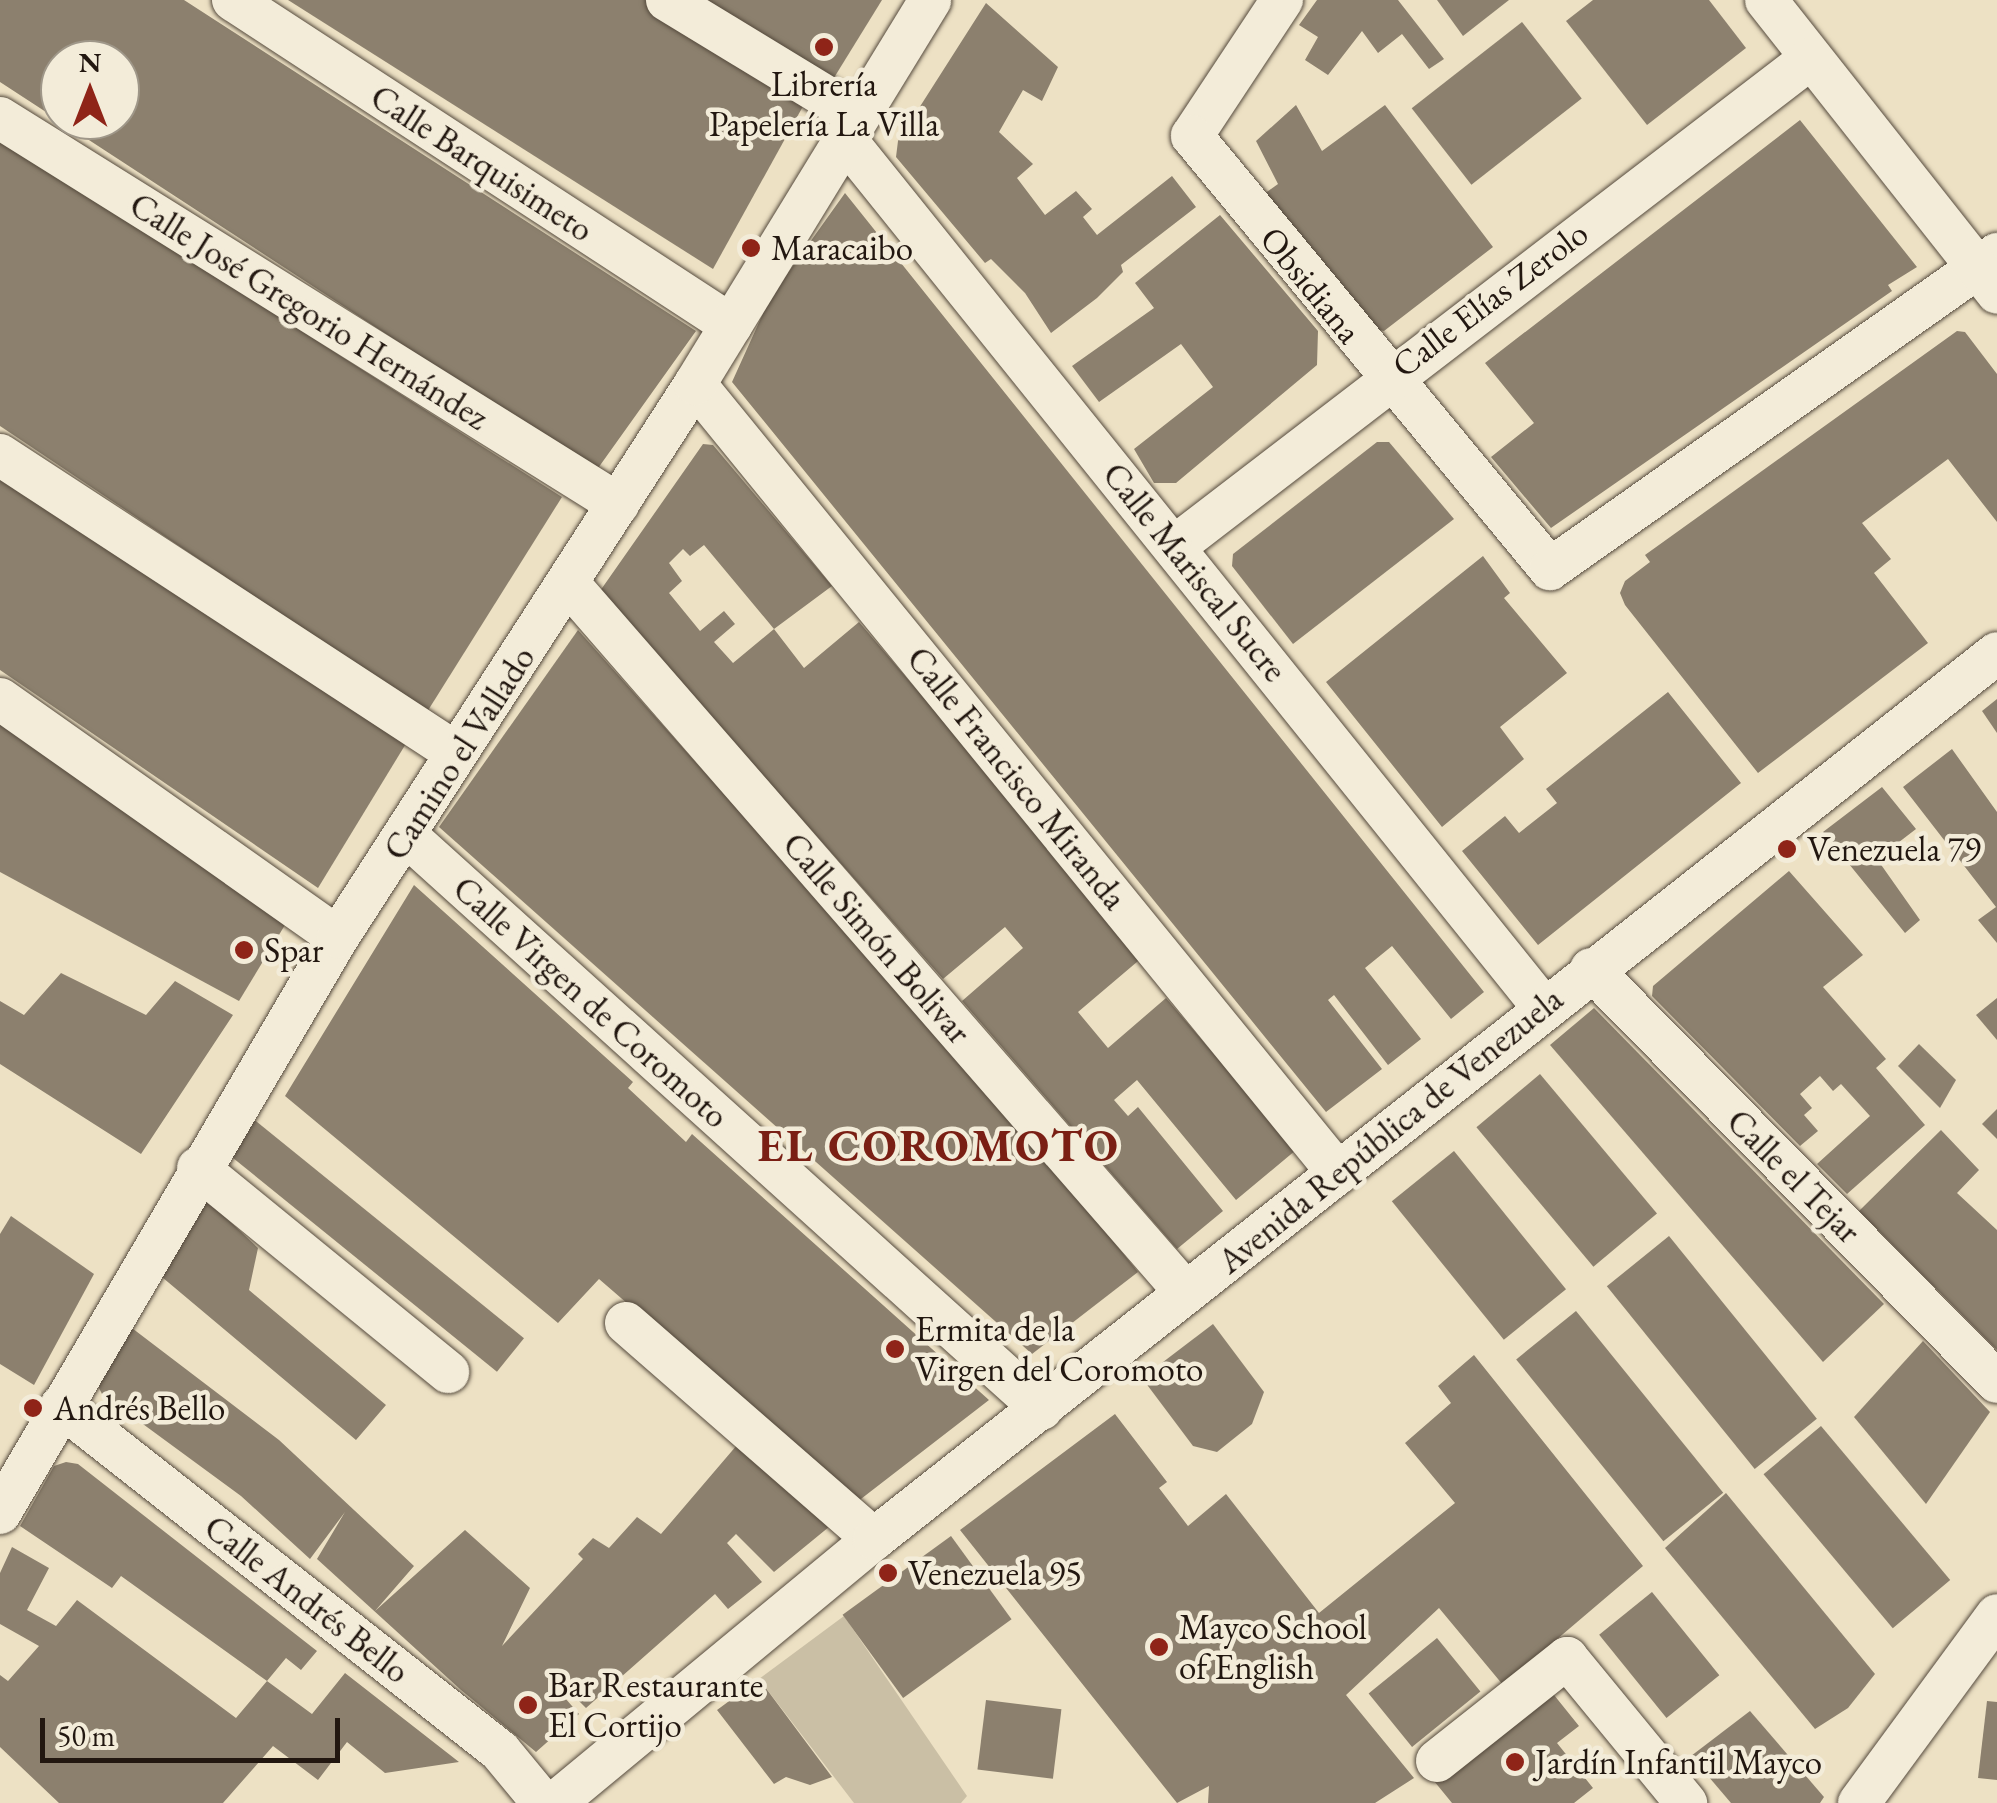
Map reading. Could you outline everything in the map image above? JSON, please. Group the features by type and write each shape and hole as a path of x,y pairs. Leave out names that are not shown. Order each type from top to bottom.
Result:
{"street":[{"name":"Calle Barquisimeto","path":"234,0 731,325"},
{"name":"Calle Mariscal Sucre","path":"667,0 852,127 1174,547 1543,1008"},
{"name":"Camino el Vallado","path":"0,1513 198,1168 338,938 696,384 930,0"},
{"name":"Obsidiana","path":"1282,0 1192,136 1386,378 1550,570 1991,272"},
{"path":"1766,0 1991,272"},
{"name":"Calle Elías Zerolo","path":"1174,547 1386,378 1811,58"},
{"name":"Calle José Gregorio Hernández","path":"0,118 618,504"},
{"name":"Calle Francisco Miranda","path":"696,384 1338,1173"},
{"path":"0,456 456,753"},
{"name":"Calle Simón Bolivar","path":"568,583 1186,1293"},
{"name":"Avenida República de Venezuela","path":"555,1803 874,1539 1997,652"},
{"path":"0,699 338,938"},
{"name":"Calle Virgen de Coromoto","path":"407,836 1042,1409"},
{"name":"Calle el Tejar","path":"1591,970 1997,1382"},
{"path":"198,1168 448,1372"},
{"path":"626,1323 874,1539"},
{"name":"Calle Andrés Bello","path":"61,1406 500,1751 542,1803"},
{"path":"1859,1803 1997,1614"},
{"path":"1437,1761 1568,1658 1686,1803"}],"shaded area":[{"path":"844,1616 967,1796 961,1803 854,1803 759,1679"}],"building":[{"path":"0,0 184,0 696,331 596,471 89,140 140,140 140,40 40,40 40,108 0,82"},
{"path":"288,0 645,0 807,99 713,269"},
{"path":"703,0 882,0 832,81"},
{"path":"1317,0 1398,0 1444,59 1429,69 1402,34 1378,53 1362,31 1328,75 1305,60 1318,37 1299,25"},
{"path":"1437,0 1509,0 1463,36"},
{"path":"1593,0 1709,0 1746,48 1647,125 1566,21"},
{"path":"986,3 1058,67 1042,101 1023,90 999,132 1033,164 1017,178 1045,215 1076,191 1092,209 1083,217 1097,235 1172,176 1196,207 1121,265 1123,272 1097,298 1051,333 1025,293 991,259 985,263 896,157 898,141"},
{"path":"1522,22 1582,98 1471,185 1412,108"},
{"path":"1296,105 1322,151 1385,105 1493,247 1384,331 1374,329 1264,194 1278,184 1256,141"},
{"path":"1800,120 1917,267 1888,285 1892,291 1551,528 1491,457 1534,423 1485,363"},
{"path":"0,139 562,497 427,712 0,426"},
{"path":"845,193 1484,992 1451,1019 1392,946 1365,968 1421,1039 1388,1065 1334,995 1328,1000 1382,1069 1326,1112 732,382 770,298"},
{"path":"1220,215 1318,331 1317,365 1176,483 1154,483 1134,449 1213,387 1181,344 1099,402 1072,366 1154,308 1135,283"},
{"path":"1957,331 1965,332 1997,374 1997,522 1948,459 1862,523 1891,559 1874,573 1928,643 1758,773 1625,605 1620,593 1625,581 1650,562 1645,555"},
{"path":"1377,442 1389,442 1454,519 1293,644 1232,566 1233,554"},
{"path":"703,444 713,445 832,586 774,629 804,668 859,622 1144,956 1078,1012 1108,1048 1166,998 1296,1150 1236,1200 1137,1080 1114,1100 1128,1116 1138,1107 1223,1211 1177,1249 962,1001 1023,948 1005,927 943,979 600,591","holes":["704,545 774,629 733,663 714,642 735,624 724,611 700,631 669,593 682,581 669,563 683,549 690,556"]},
{"path":"0,474 410,737 318,888 0,670"},
{"path":"1483,556 1510,593 1504,598 1567,673 1500,727 1524,759 1442,827 1326,682"},
{"path":"578,630 1032,1140 1138,1272 1032,1354 439,827"},
{"path":"1668,692 1741,783 1538,945 1462,851 1505,816 1519,833 1557,803 1546,789"},
{"path":"1997,699 1997,733 1982,711"},
{"path":"0,718 291,915 239,1001 0,872"},
{"path":"1952,749 1997,812 1997,943 1978,920 1996,907 1903,787"},
{"path":"1882,787 1916,829 1877,859 1920,920 1905,933 1823,832"},
{"path":"1789,871 1863,955 1823,987 1886,1059 1876,1068 1925,1125 1847,1194 1817,1164 1870,1116 1841,1084 1833,1091 1820,1076 1800,1094 1812,1108 1804,1115 1818,1131 1800,1146 1652,996 1653,986"},
{"path":"414,885 633,1082 628,1088 686,1142 692,1134 989,1400 857,1502 599,1279 558,1323 285,1096"},
{"path":"61,973 146,1015 175,981 233,1015 141,1154 0,1064 0,1001 24,1015"},
{"path":"1997,998 1997,1040 1976,1015"},
{"path":"1594,1008 1884,1304 1823,1362 1550,1045"},
{"path":"1919,1044 1956,1080 1940,1108 1898,1066"},
{"path":"1540,1074 1657,1213 1593,1267 1476,1127"},
{"path":"1997,1109 1997,1139 1982,1124"},
{"path":"252,1118 524,1338 497,1372 225,1151"},
{"path":"1941,1130 1979,1170 1957,1193 1997,1230 1997,1350 1859,1211"},
{"path":"1454,1151 1566,1289 1504,1340 1392,1201"},
{"path":"201,1194 258,1248 249,1290 386,1405 356,1440 150,1267"},
{"path":"11,1216 94,1274 34,1385 0,1364 0,1234"},
{"path":"1669,1236 1817,1419 1755,1469 1607,1286"},
{"path":"1576,1311 1723,1493 1663,1541 1516,1359"},
{"path":"124,1322 279,1440 414,1566 375,1611 465,1530 530,1588 502,1646 583,1559 578,1554 593,1538 609,1548 637,1517 661,1534 743,1438 835,1522 774,1572 736,1534 727,1543 762,1582 728,1609 715,1594 586,1708 571,1693 565,1698 579,1714 536,1752 461,1690 317,1559 345,1512 310,1559 241,1496 102,1394 92,1374"},
{"path":"1213,1324 1264,1392 1252,1424 1217,1452 1193,1446 1142,1378"},
{"path":"1923,1341 1990,1412 1926,1504 1854,1417"},
{"path":"1474,1355 1643,1566 1503,1685 1439,1608 1346,1695 1414,1778 1375,1803 1208,1803 1209,1786 1177,1803 960,1530 1115,1414 1167,1482 1159,1488 1188,1526 1226,1494 1319,1613 1455,1503 1405,1443 1451,1403 1438,1386"},
{"path":"1821,1426 1950,1580 1893,1628 1764,1474"},
{"path":"78,1464 317,1651 301,1670 286,1658 267,1681 121,1576 112,1588 20,1526 54,1466"},
{"path":"1726,1493 1875,1674 1848,1708 1815,1729 1665,1548"},
{"path":"951,1536 1012,1619 903,1698 843,1615"},
{"path":"12,1547 49,1568 27,1610 56,1626 77,1600 236,1718 267,1681 312,1714 345,1673 459,1762 385,1773 347,1742 318,1780 273,1746 223,1803 59,1803 0,1747 0,1675 8,1681 39,1646 0,1624 0,1573"},
{"path":"1652,1592 1719,1675 1666,1718 1599,1635"},
{"path":"1437,1638 1480,1692 1412,1747 1369,1693"},
{"path":"759,1679 832,1777 810,1785 786,1777 774,1784 717,1710"},
{"name":"Jardín Infantil Mayco","path":"1550,1690 1579,1726 1557,1743 1593,1788 1574,1803 1452,1803 1434,1781"},
{"path":"986,1700 1061,1709 1053,1779 977,1769"},
{"path":"1987,1701 1997,1702 1997,1780 1978,1778"},
{"path":"1750,1711 1824,1797 1820,1803 1731,1803 1691,1756"}],"place":[{"name":"Librería Papelería La Villa","path":"824,47"},
{"name":"Maracaibo","path":"751,248"},
{"name":"Venezuela 79","path":"1787,849"},
{"name":"Spar","path":"244,950"},
{"name":"Ermita de la Virgen del Coromoto","path":"895,1349"},
{"name":"Andrés Bello","path":"33,1408"},
{"name":"Venezuela 95","path":"888,1573"},
{"name":"Mayco School of English","path":"1159,1647"},
{"name":"Bar Restaurante El Cortijo","path":"528,1705"},
{"name":"Jardín Infantil Mayco","path":"1515,1762"}],"district":[{"name":"EL COROMOTO","path":"939,1146"}]}
